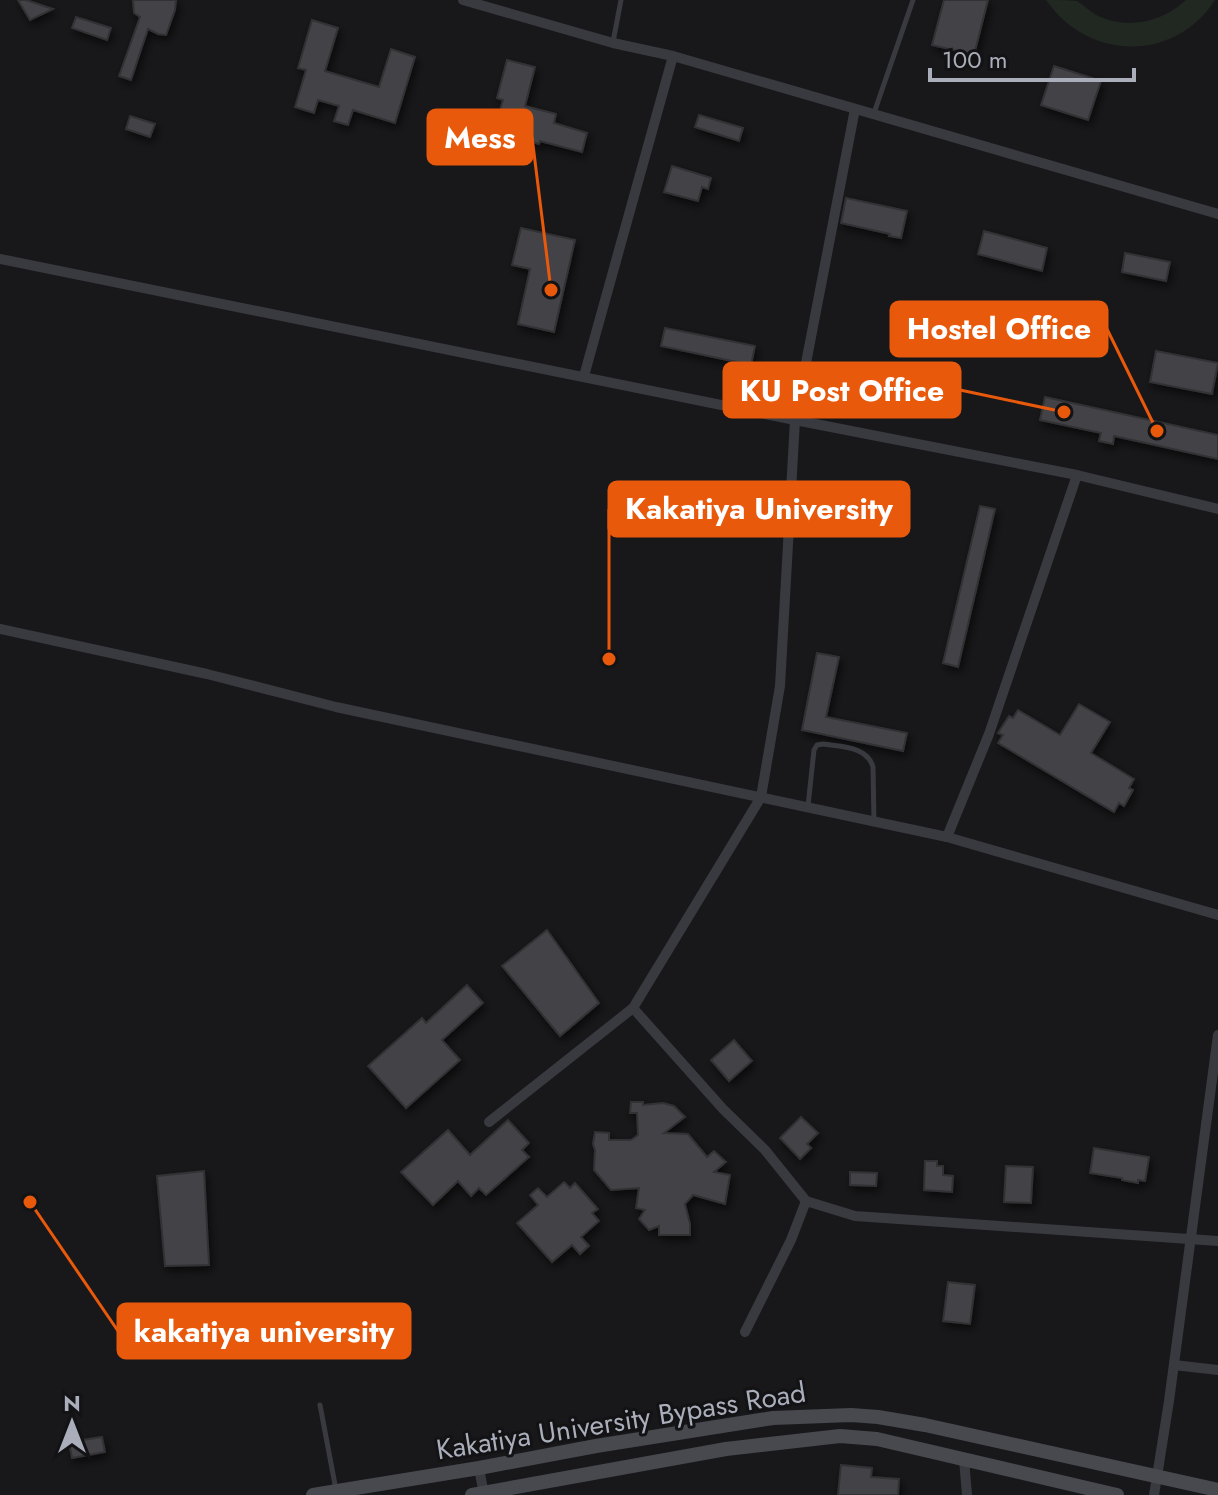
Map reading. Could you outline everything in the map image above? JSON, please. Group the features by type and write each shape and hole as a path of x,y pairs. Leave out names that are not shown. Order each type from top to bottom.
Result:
{"main road":[{"name":"Kakatiya University Bypass Road","path":"313,1495 773,1418 851,1415 925,1425 1218,1490"},
{"name":"Kakatiya University Bypass Road","path":"480,1494 726,1449 840,1436 877,1439 1117,1495"}],"street":[{"path":"463,0 613,43 673,56 1218,214"},
{"path":"584,376 673,56"},
{"path":"489,1122 633,1008 761,797 780,686 795,420 855,109"},
{"path":"0,259 1077,475 1218,509"},
{"path":"947,837 989,734 1077,475"},
{"path":"0,629 207,674 336,707 947,837 1218,915"},
{"path":"633,1008 723,1109 765,1150 806,1201 855,1216 1218,1241"},
{"path":"1154,1495 1218,1035"},
{"path":"745,1332 791,1240 806,1201"},
{"path":"1174,1365 1218,1370"},
{"path":"964,1459 967,1495"},
{"path":"479,1468 480,1494"}],"lane":[{"path":"613,43 621,0"},
{"path":"873,114 913,0"},
{"path":"808,807 817,745 860,751 871,759 873,767 874,821"},
{"path":"320,1405 337,1491"}],"shaded area":[{"path":"1046,0 1077,1 1098,16 1133,23 1166,14 1186,0 1215,0 1198,21 1177,35 1155,44 1131,46 1107,43 1084,35 1064,20"}],"building":[{"path":"18,0 26,0 53,9 30,20"},
{"path":"133,0 176,0 166,35 148,29 131,80 119,76 140,17 134,13"},
{"path":"944,0 988,0 974,55 932,45"},
{"path":"76,17 111,28 107,40 72,28"},
{"path":"312,20 338,28 325,71 379,87 391,49 415,57 395,123 353,110 348,125 334,121 339,106 318,100 314,113 295,107 306,70 298,68"},
{"path":"507,60 535,67 525,106 556,114 554,123 587,133 582,152 540,141 539,144 522,139 523,135 495,128 503,100 497,98"},
{"path":"1054,66 1101,81 1088,120 1041,105"},
{"path":"699,115 743,128 739,141 695,127"},
{"path":"130,116 155,124 150,137 126,129"},
{"path":"672,166 711,178 708,189 702,187 698,201 664,192"},
{"path":"846,198 907,211 901,238 841,223"},
{"path":"521,228 575,240 554,332 518,324 530,269 512,265"},
{"path":"984,231 1047,248 1042,271 978,254"},
{"path":"1125,253 1170,262 1166,281 1122,272"},
{"path":"665,328 755,346 751,365 661,346"},
{"path":"1156,351 1218,363 1212,394 1150,382"},
{"path":"1045,397 1218,435 1218,459 1114,436 1113,444 1099,441 1101,433 1040,420"},
{"path":"980,506 995,509 958,667 943,663"},
{"path":"817,653 839,657 826,717 907,733 903,751 802,730"},
{"path":"1079,704 1110,722 1091,753 1134,779 1129,788 1133,790 1124,806 1119,803 1114,812 998,743 1003,735 998,733 1009,716 1013,718 1018,710 1060,735"},
{"path":"547,930 599,1003 560,1036 502,966"},
{"path":"467,985 483,1003 442,1040 460,1060 406,1108 368,1066 422,1018 426,1023"},
{"path":"734,1040 752,1061 729,1081 711,1060"},
{"path":"631,1102 674,1106 685,1117 664,1133 688,1134 707,1157 714,1151 726,1162 714,1172 730,1175 725,1204 693,1195 685,1204 690,1235 659,1235 659,1226 649,1230 639,1219 645,1210 636,1208 639,1188 611,1190 594,1170 595,1132 609,1133 609,1140 631,1140 638,1135 637,1113 630,1113"},
{"path":"801,1117 818,1133 807,1144 811,1148 800,1159 780,1138"},
{"path":"508,1120 529,1143 522,1150 529,1157 486,1195 479,1188 471,1196 458,1181 433,1205 401,1172 448,1130 470,1155"},
{"path":"1094,1148 1149,1157 1145,1181 1138,1180 1138,1183 1090,1173"},
{"path":"925,1161 937,1161 937,1166 943,1166 943,1175 953,1176 952,1192 924,1190"},
{"path":"1006,1166 1033,1167 1031,1203 1004,1202"},
{"path":"204,1171 209,1265 165,1266 157,1176"},
{"path":"850,1172 877,1173 876,1186 850,1185"},
{"path":"564,1182 570,1188 575,1183 598,1209 592,1213 599,1221 581,1237 589,1246 580,1254 572,1245 552,1262 517,1223 538,1205 530,1195 538,1188 547,1197"},
{"path":"948,1282 975,1285 970,1324 943,1321"},
{"path":"102,1437 105,1452 72,1458 69,1442"},
{"path":"841,1465 872,1468 871,1477 899,1479 898,1495 838,1495"}],"place":[{"name":"Mess","path":"551,290"},
{"name":"KU Post Office","path":"1064,412"},
{"name":"Hostel Office","path":"1157,431"},
{"name":"Kakatiya University","path":"609,659"},
{"name":"kakatiya university","path":"30,1202"}]}
